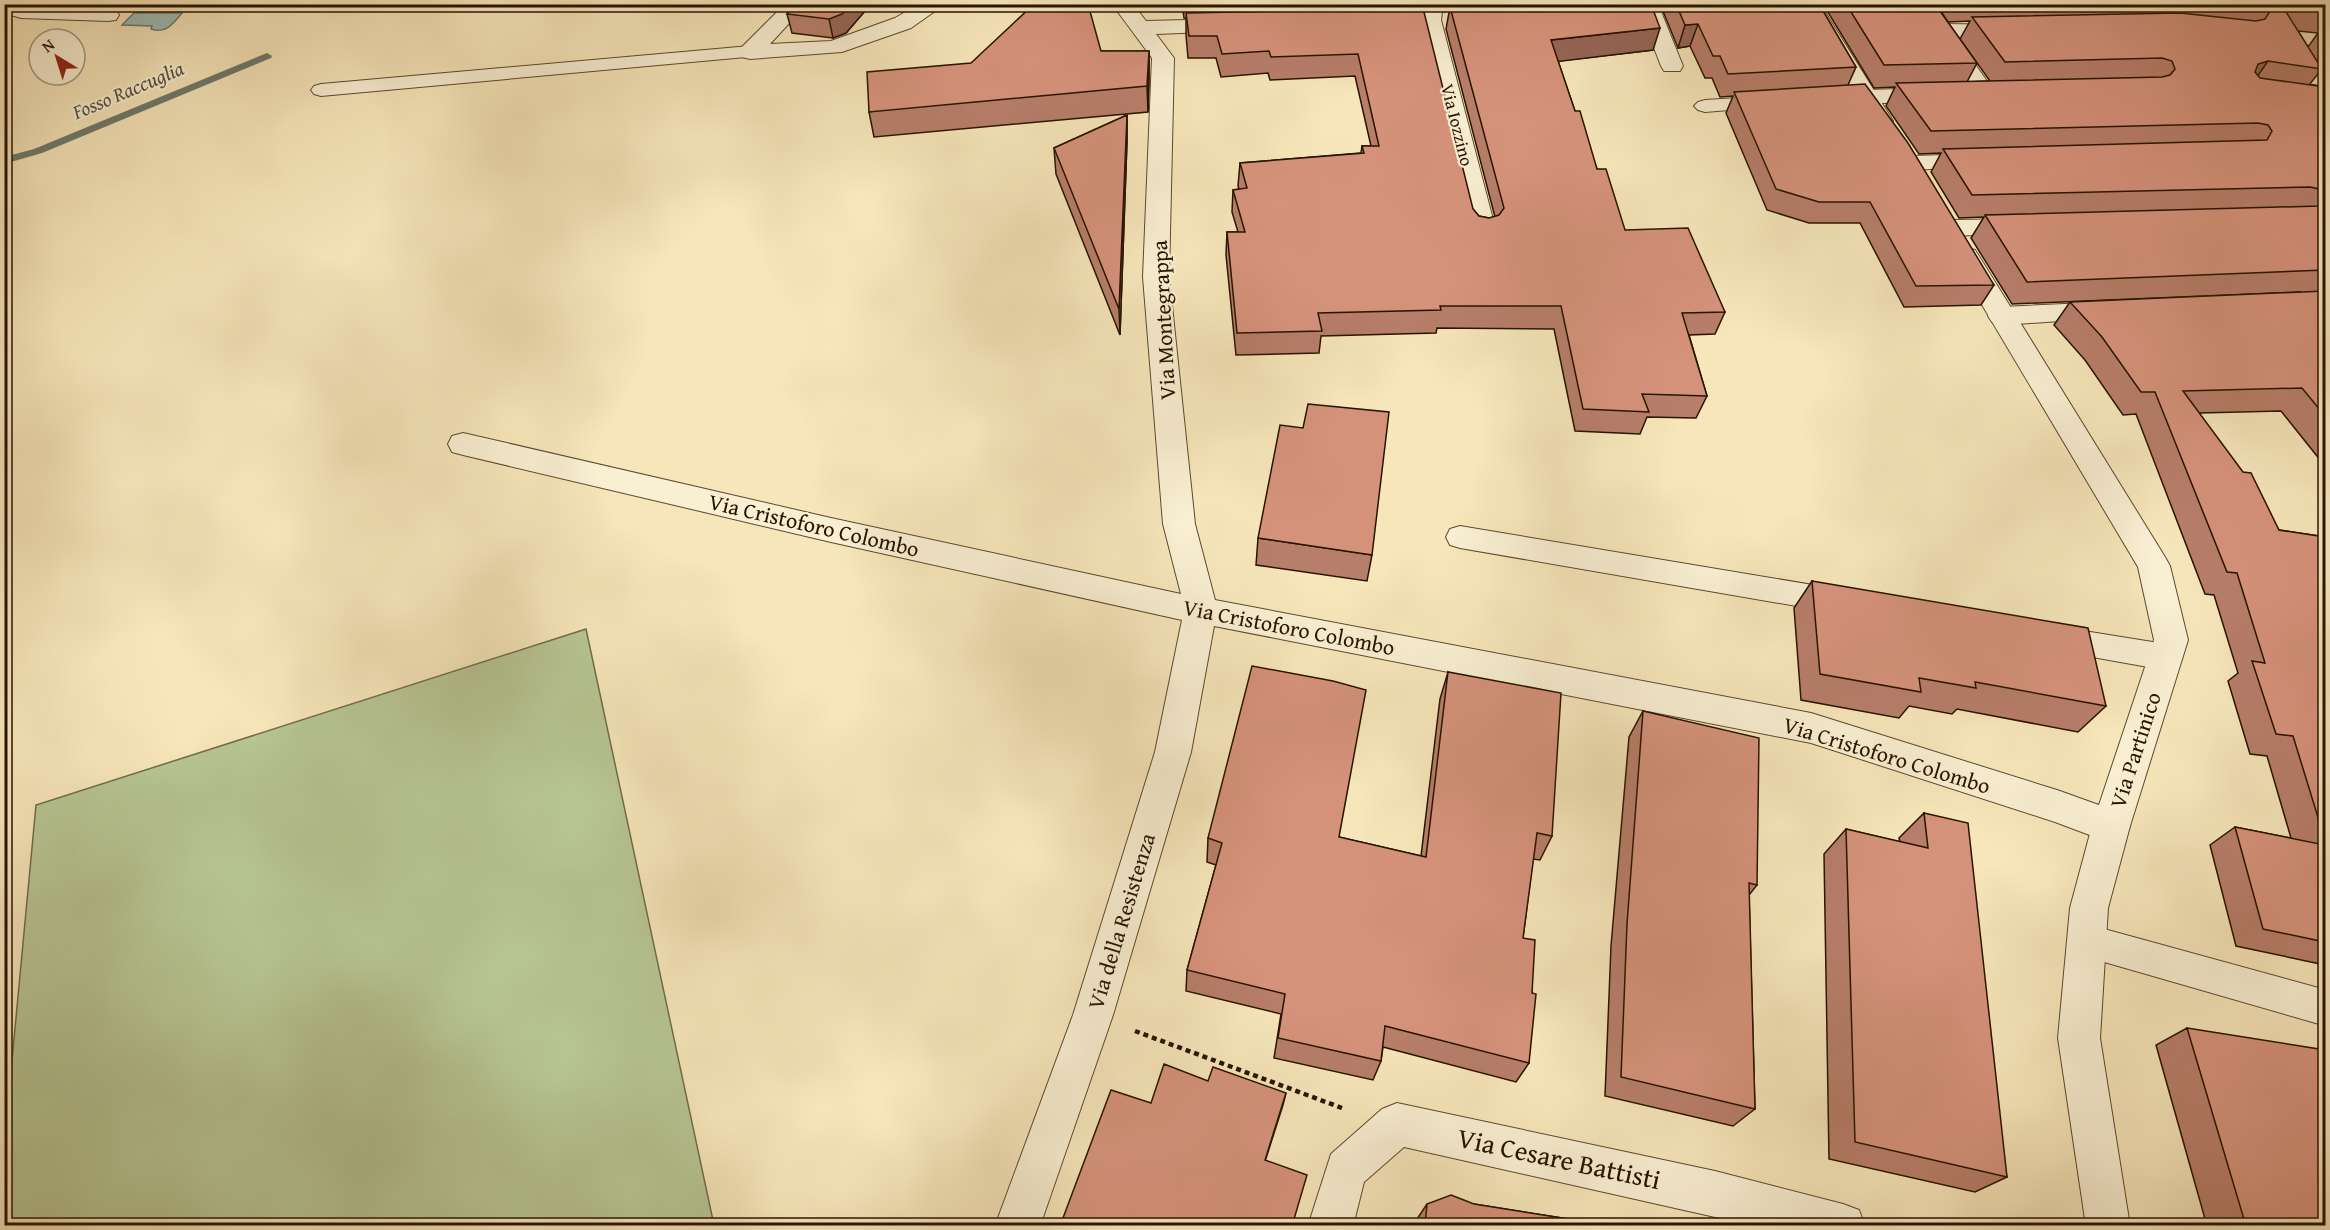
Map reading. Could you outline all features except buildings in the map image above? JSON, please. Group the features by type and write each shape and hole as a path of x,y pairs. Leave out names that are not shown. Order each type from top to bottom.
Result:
{"street":[{"path":"750,52 797,4"},
{"path":"750,52 834,47 903,23 935,4"},
{"name":"Via Montegrappa","path":"1122,4 1163,58 1156,277 1179,524 1201,610"},
{"name":"Via Iozzino","path":"1449,4 1432,8 1419,20 1483,231"},
{"path":"1647,4 1672,66"},
{"path":"1809,4 1853,98 1917,172 2006,161"},
{"path":"1922,4 1941,31 1967,94"},
{"path":"2262,4 2325,103"},
{"path":"4,6 21,12 108,15"},
{"path":"1142,28 1257,25"},
{"path":"1941,31 2024,29"},
{"path":"2284,39 2315,42"},
{"path":"1853,98 2008,93"},
{"path":"2294,99 2325,103"},
{"name":"Via Partinico","path":"2044,226 1944,219 2154,566 2171,640 2111,826 2089,908 2079,1038 2108,1226"},
{"path":"2002,316 2134,310"},
{"name":"Via Cristoforo Colombo","path":"463,444 831,530 1201,610 1811,728 2057,806 2111,826"},
{"name":"Via della Resistenza","path":"1017,1226 1093,1015 1173,752 1201,610"},
{"name":"Via Cesare Battisti","path":"1330,1226 1346,1169 1397,1124 1715,1193 1842,1225"}],"lane":[{"path":"321,90 750,52"},
{"path":"1705,106 1796,101"},
{"path":"1460,537 1871,607"},
{"path":"2024,633 2165,657"},
{"path":"2086,941 2325,1008"}],"path":[{"path":"1093,1015 1343,1109 1376,1143"}],"green space":[{"path":"586,629 714,1225 5,1225 5,1135 36,805"}],"water":[{"path":"134,13 182,13 169,27 156,30 151,29 152,26 122,25"}],"waterway":[{"name":"Fosso Raccuglia","path":"4,161 38,151 267,56"}]}
